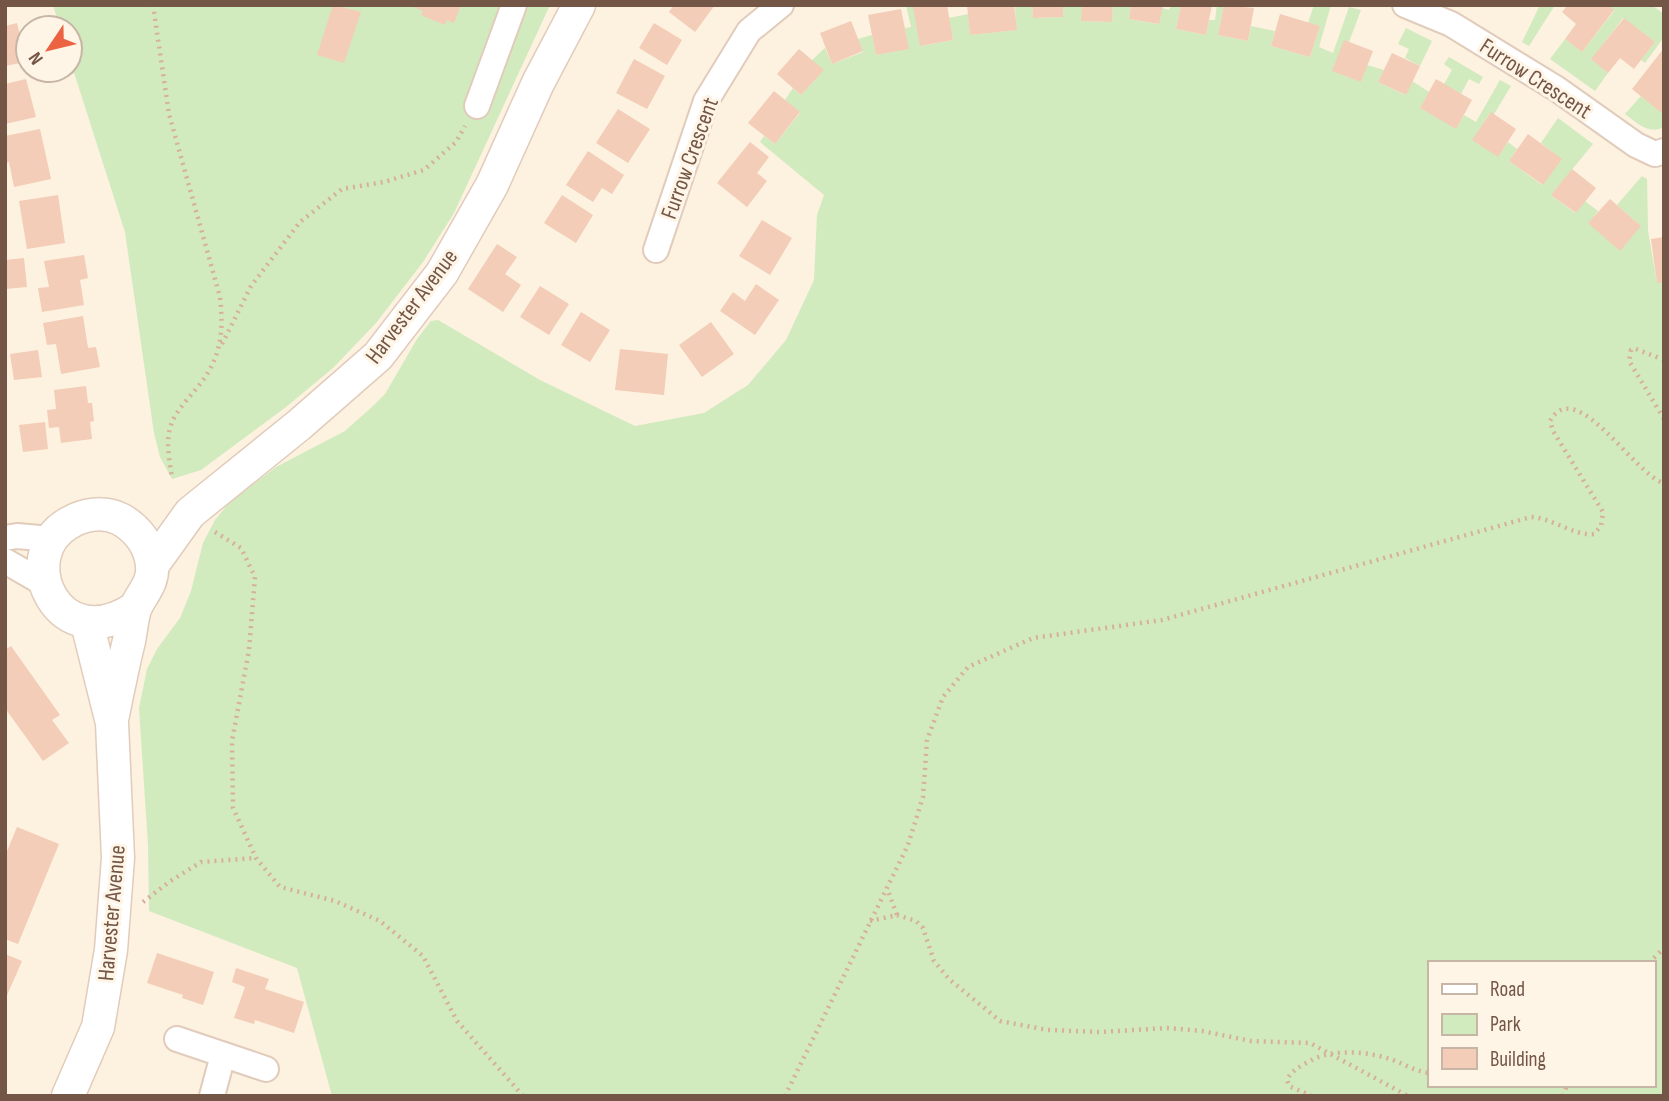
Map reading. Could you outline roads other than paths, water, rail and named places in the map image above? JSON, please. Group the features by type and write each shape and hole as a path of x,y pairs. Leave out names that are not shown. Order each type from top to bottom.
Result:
{"street":[{"path":"477,106 514,5"},
{"name":"Harvester Avenue","path":"152,566 299,425 378,356 442,273 492,185 538,83 579,5"},
{"name":"Furrow Crescent","path":"656,250 706,101 749,31 781,5"},
{"name":"Furrow Crescent","path":"1405,5 1456,14 1636,145 1655,154 1664,151"},
{"path":"117,518 134,528 145,543 152,566 150,584 135,608 119,619 101,624 87,623 69,616 55,604 45,584 43,565 51,539 64,525 78,517 97,514 117,518 198,522"},
{"path":"5,538 18,536 51,539"},
{"path":"5,561 45,584"},
{"name":"Harvester Avenue","path":"111,723 135,608"},
{"name":"Harvester Avenue","path":"68,1096 98,1027 111,950 118,858 111,723 87,623"},
{"path":"177,1039 267,1069"},
{"path":"212,1096 223,1055"}]}
